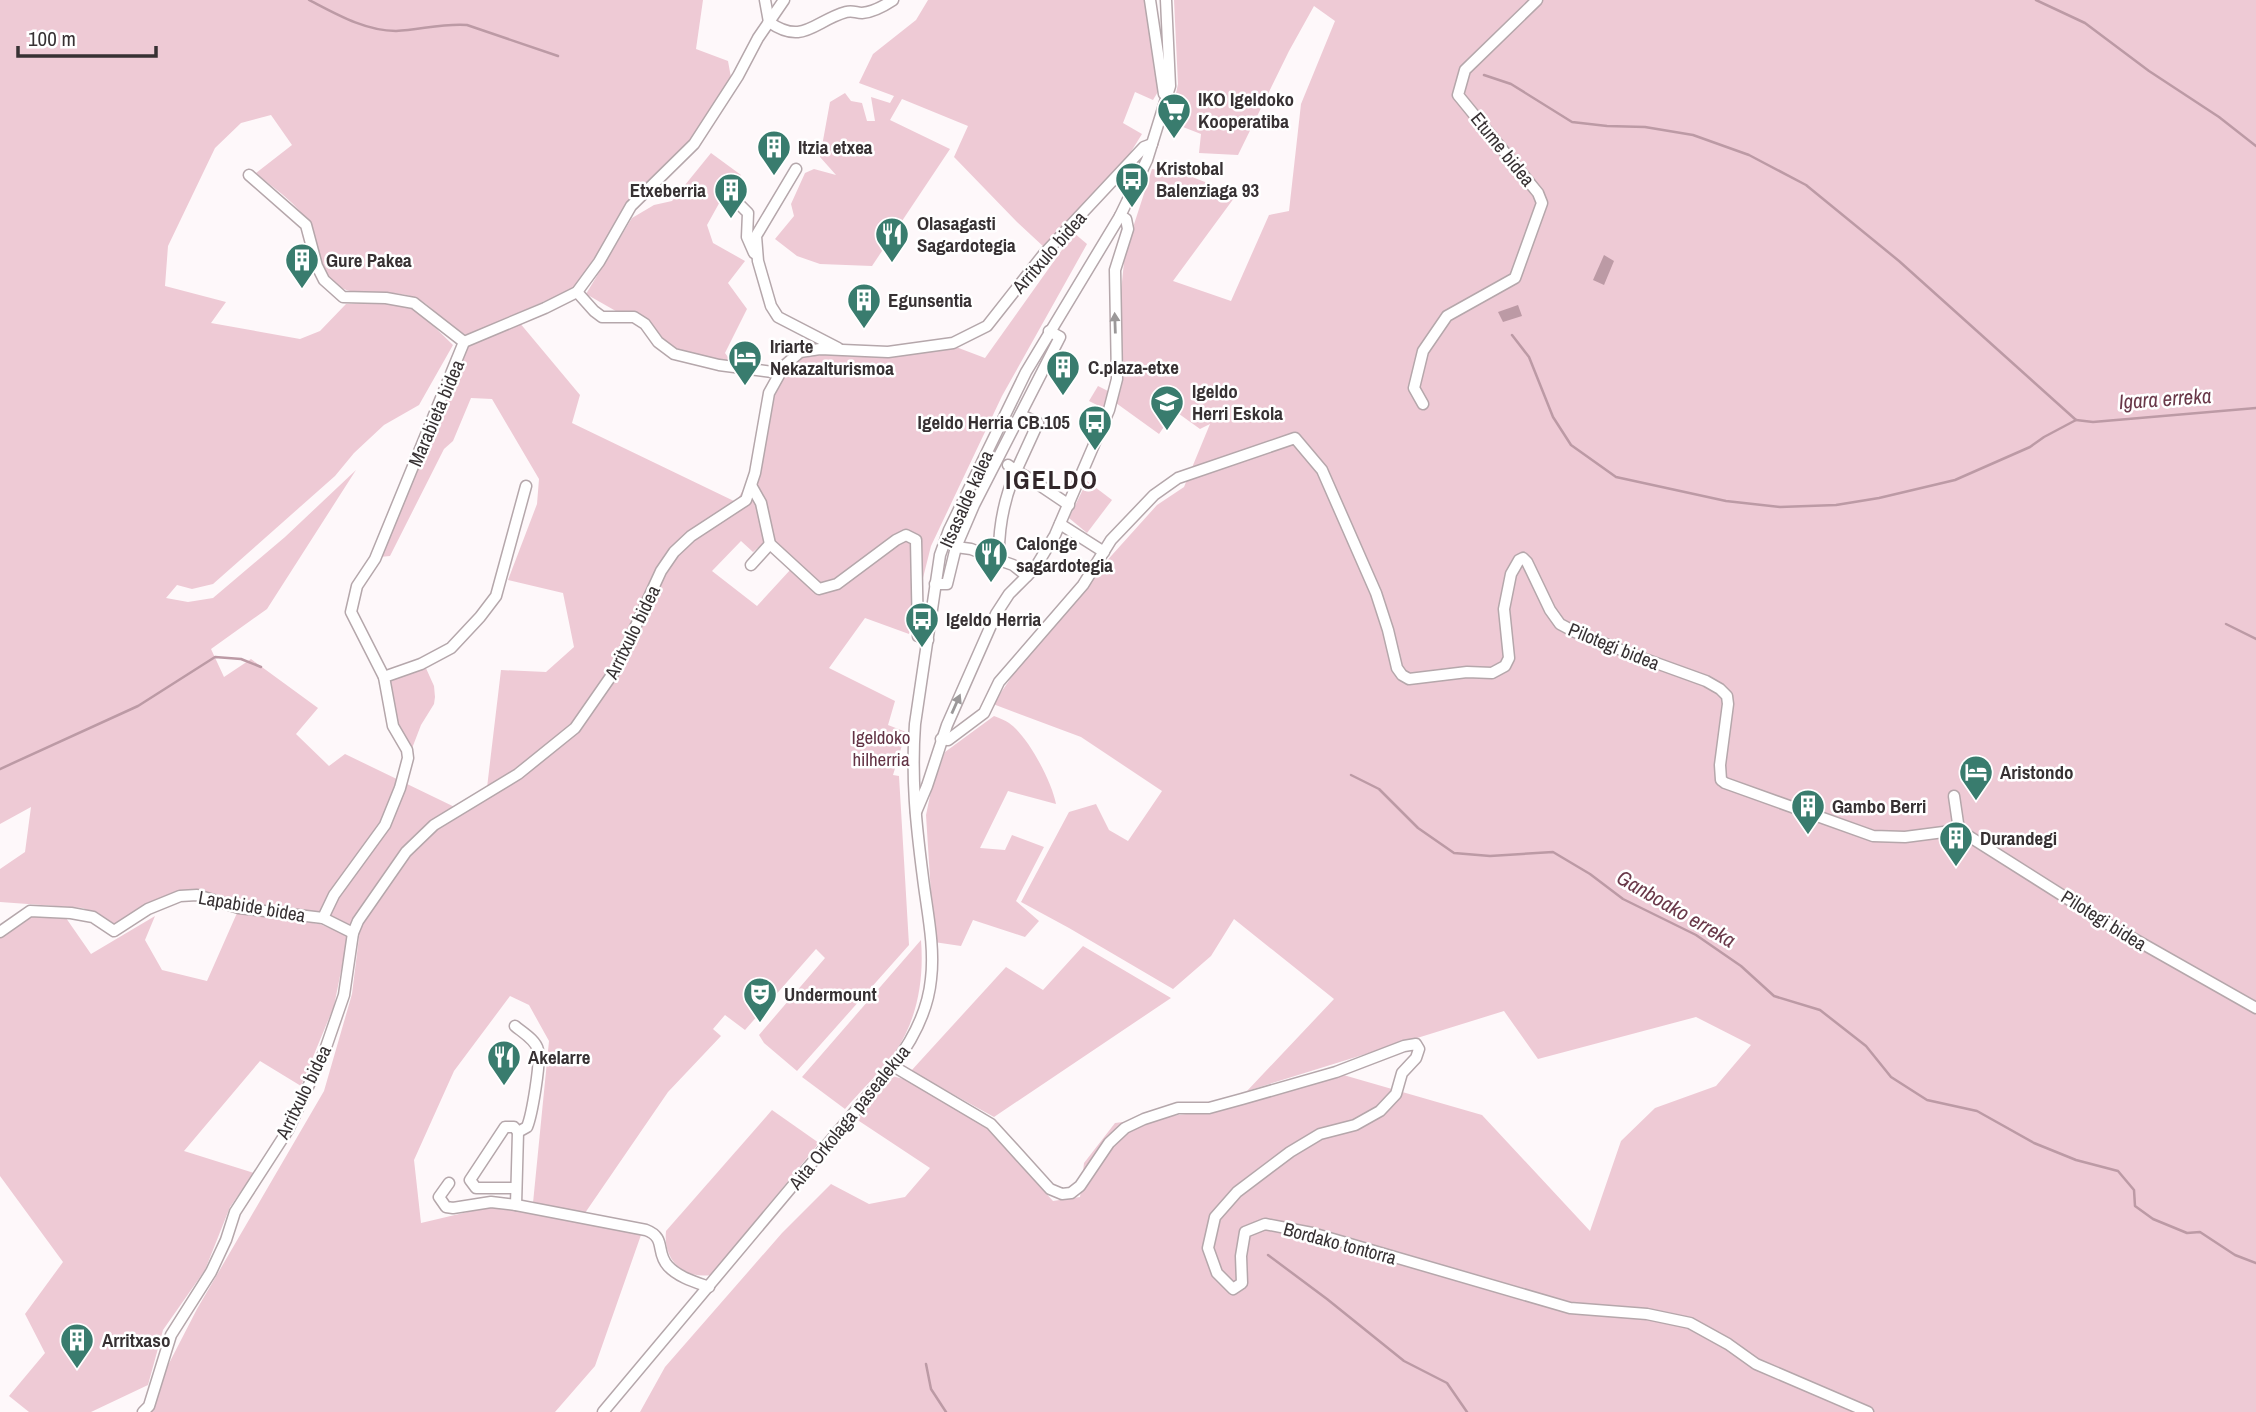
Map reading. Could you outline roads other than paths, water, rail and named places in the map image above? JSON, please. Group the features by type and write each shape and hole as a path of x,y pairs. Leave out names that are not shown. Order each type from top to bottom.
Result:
{"street":[{"path":"765,0 769,22 776,28 791,33 803,33 837,15 854,10 861,13 881,8 893,0"},
{"name":"Marabieta bidea","path":"323,918 334,895 386,825 408,758 407,750 393,726 384,677 351,612 357,586 375,559 464,342 577,292 599,262 631,206 694,144 784,0"},
{"path":"1150,0 1164,103"},
{"name":"Itsasalde kalea","path":"915,814 913,751 940,555 949,530 1015,394 1049,331 1120,216 1152,145 1170,86 1166,0"},
{"name":"Etume bidea","path":"1423,404 1414,388 1423,351 1447,316 1515,278 1542,203 1538,193 1458,95 1465,70 1537,0"},
{"name":"Arritxulo bidea","path":"143,1412 149,1406 171,1335 211,1272 235,1212 288,1130 325,1051 344,995 353,933 358,921 406,852 434,825 518,774 575,728 616,669 662,571 674,552 691,537 746,500 751,487 769,393 784,366 800,352 820,349 888,352 953,343 987,326 1043,255 1144,147 1152,145"},
{"path":"758,261 756,236 796,169"},
{"path":"248,175 306,225 317,266 324,280 343,297 386,298 414,303 464,342"},
{"path":"737,202 748,213 747,237 758,261 771,306 778,317 841,350"},
{"name":"Aita Orkolaga pasealekua","path":"603,1412 894,1066 908,1047 919,1023 932,980 932,950 915,814 941,739 996,614 1009,594 1040,560 1060,524 1109,410 1116,387 1115,270 1128,229 1126,219 1120,216"},
{"path":"577,292 594,312 602,317 634,317 645,324 659,342 674,354 719,365 780,373"},
{"path":"935,584 947,584 956,547 984,485 1060,337 1049,331"},
{"path":"999,560 1004,507 1012,468 1038,423 1021,415"},
{"name":"Pilotegi bidea","path":"1104,552 1111,540 1154,495 1178,478 1295,438 1322,470 1376,593 1397,668 1402,675 1409,679 1466,672 1492,674 1500,670 1509,658 1504,608 1507,590 1515,566 1523,558 1560,624 1622,651 1706,681 1727,696 1720,765 1721,780 1725,783 1873,836 1905,837 1959,830 2117,930 2256,1008"},
{"path":"1012,468 1069,505"},
{"path":"384,677 421,664 451,648 496,596 526,486"},
{"path":"751,487 761,503 770,544 819,589 837,584 896,540 906,535 916,540 918,636 928,640"},
{"path":"941,739 948,740 984,713 999,682 1083,584 1104,552 1060,524"},
{"path":"751,565 770,544"},
{"path":"956,547 971,549 1013,565 1027,576"},
{"path":"913,751 923,758 935,759"},
{"path":"1954,796 1959,830"},
{"name":"Lapabide bidea","path":"0,932 30,911 71,912 93,917 114,931 148,909 180,896 197,895 239,908 323,918 353,933"},
{"path":"515,1026 533,1041 539,1050 533,1106 527,1127 518,1132"},
{"name":"Bordako tontorra","path":"894,1066 991,1124 1050,1189 1062,1194 1070,1193 1080,1186 1109,1143 1125,1128 1143,1119 1178,1108 1209,1108 1242,1099 1336,1072 1416,1044 1419,1049 1416,1058 1402,1073 1396,1094 1380,1111 1355,1125 1320,1134 1290,1152 1237,1192 1215,1217 1208,1248 1217,1273 1233,1289 1242,1283 1241,1256 1245,1232 1265,1224 1312,1233 1570,1308 1647,1314 1690,1323 1756,1364 1868,1412"},
{"path":"516,1188 476,1188 470,1180 505,1127 514,1128 518,1132 516,1205"},
{"path":"449,1183 439,1197 446,1207 491,1202 516,1205 654,1233 661,1245 661,1253 674,1271 709,1287"}],"waterway":[{"path":"309,0 351,21 373,28 396,31 467,25 558,56"},
{"path":"2036,0 2085,23 2256,146"},
{"path":"1484,75 1511,84 1572,122 1645,127 1693,135 1749,155 1806,185 1899,261 2076,420"},
{"path":"1512,335 1529,357 1553,417 1571,445 1616,477 1726,501 1780,507 1836,505 1879,498 1955,480 2030,447 2076,420"},
{"name":"Igara erreka","path":"2076,420 2093,422 2256,408"},
{"path":"2226,624 2256,639"},
{"path":"0,769 138,706 215,657 241,659 261,667"},
{"name":"Ganboako erreka","path":"1351,775 1379,789 1418,828 1454,853 1490,856 1553,852 1590,874 1623,899 1696,935 1741,966 1774,996 1820,1010 1866,1046 1891,1077 1927,1100 1977,1111 2034,1143 2076,1160 2118,1171 2134,1190 2135,1206 2153,1219 2187,1233 2200,1232 2235,1255 2256,1263"},
{"path":"1268,1255 1404,1361 1447,1383 1467,1412"},
{"path":"926,1364 931,1389 946,1412"}],"place":[{"name":"IKO Igeldoko Kooperatiba","path":"1174,140"},
{"name":"Itzia etxea","path":"774,177"},
{"name":"Kristobal Balenziaga 93","path":"1132,209"},
{"name":"Etxeberria","path":"731,220"},
{"name":"Olasagasti Sagardotegia","path":"892,264"},
{"name":"Gure Pakea","path":"302,290"},
{"name":"Egunsentia","path":"864,330"},
{"name":"Iriarte Nekazalturismoa","path":"745,387"},
{"name":"C.plaza-etxe","path":"1063,397"},
{"name":"Igeldo Herri Eskola","path":"1167,432"},
{"name":"Igeldo Herria CB.105","path":"1095,452"},
{"name":"Calonge sagardotegia","path":"991,584"},
{"name":"Igeldo Herria","path":"922,649"},
{"name":"Aristondo","path":"1976,802"},
{"name":"Gambo Berri","path":"1808,836"},
{"name":"Durandegi","path":"1956,868"},
{"name":"Undermount","path":"760,1024"},
{"name":"Akelarre","path":"504,1087"},
{"name":"Arritxaso","path":"77,1370"}],"district":[{"name":"IGELDO","path":"1052,480"}],"park label":[{"name":"Igeldoko hilherria","path":"881,748"}]}
